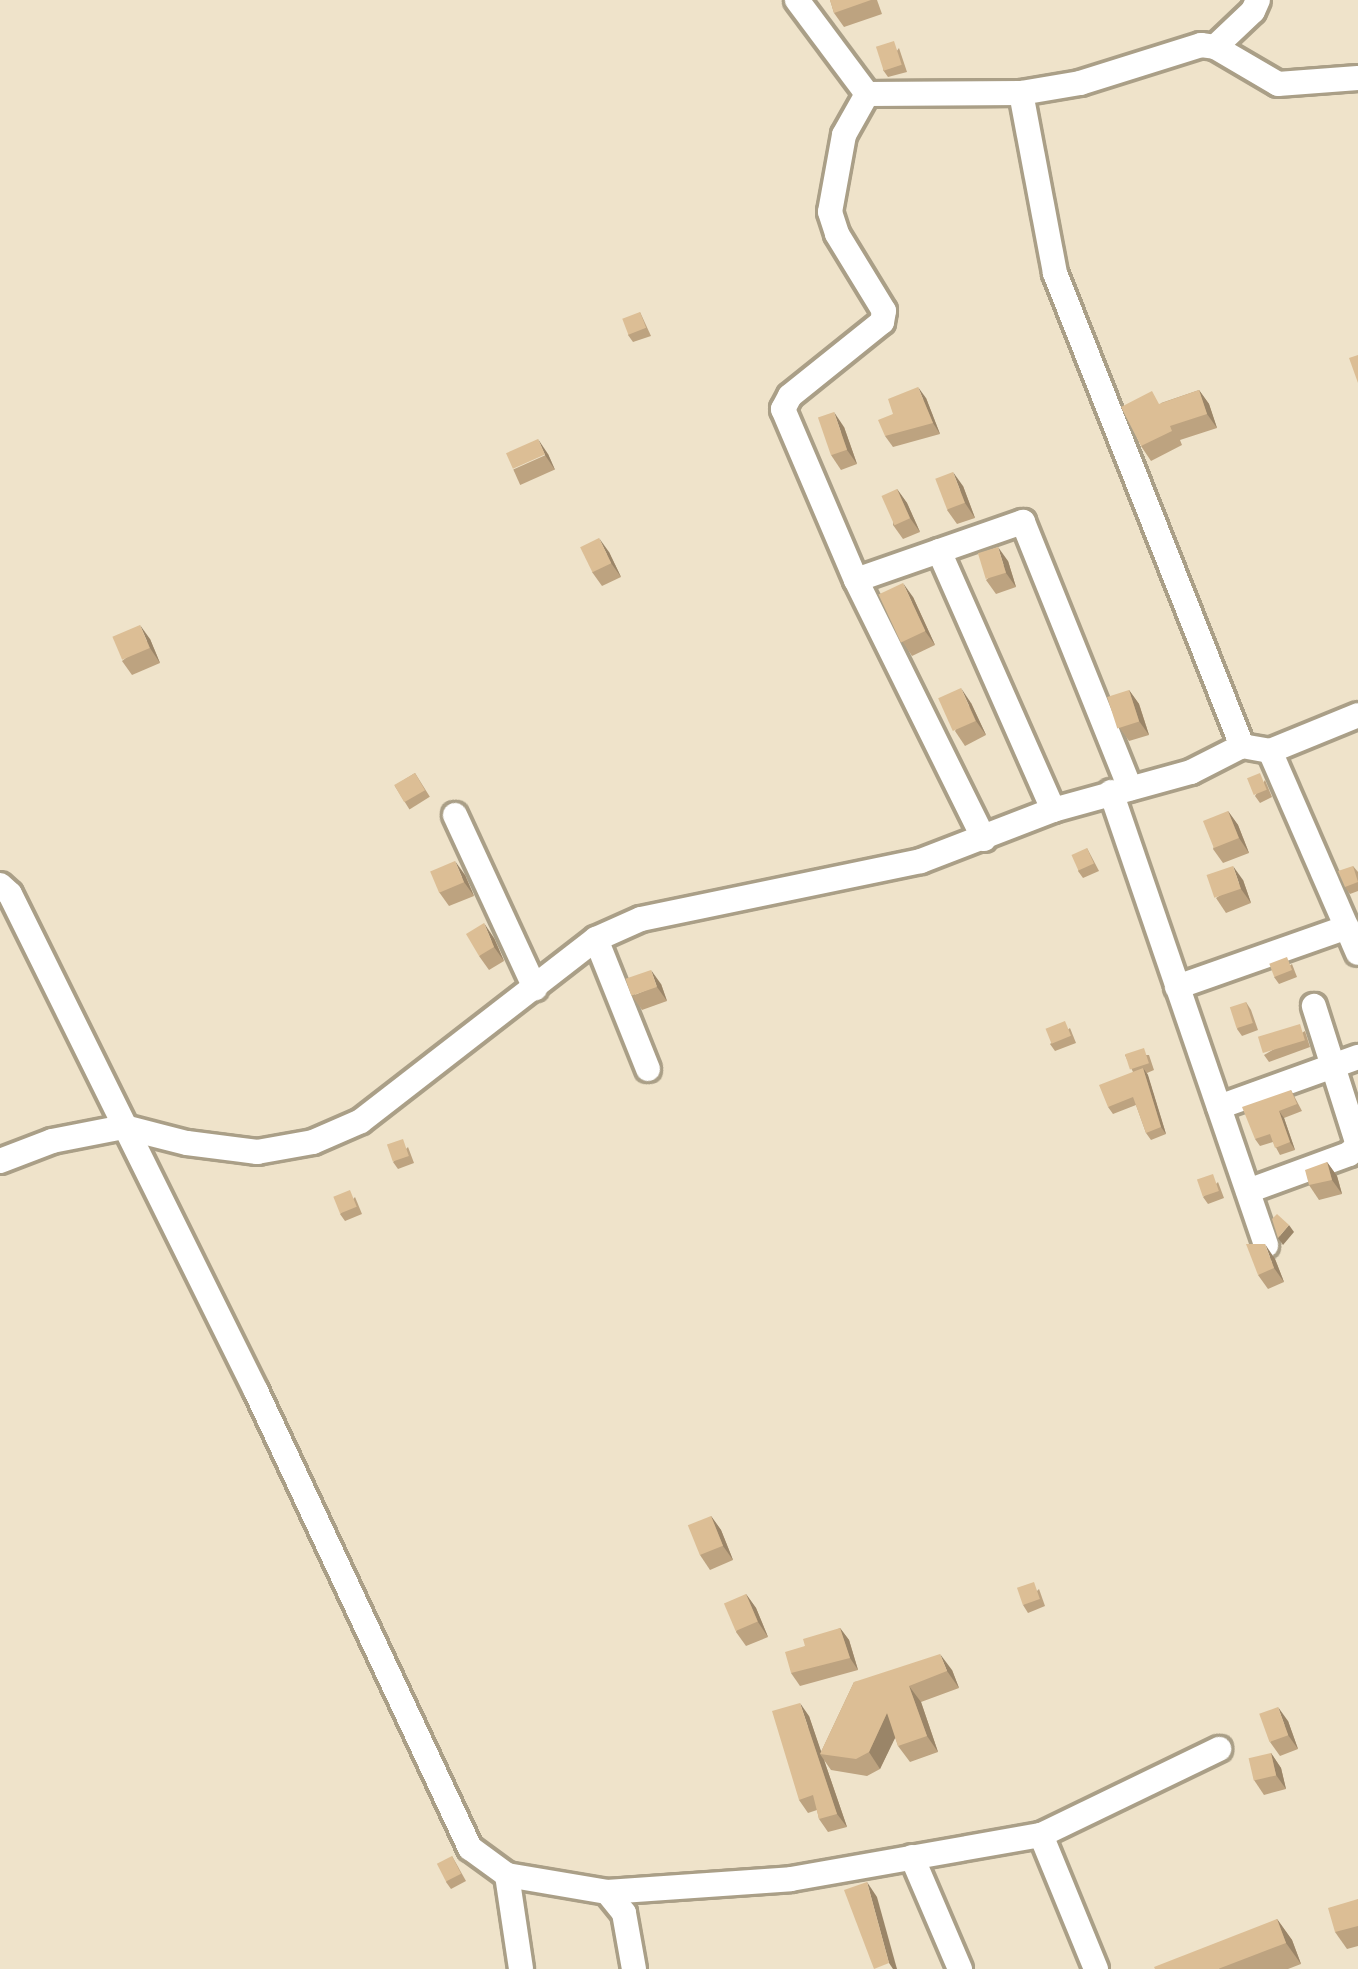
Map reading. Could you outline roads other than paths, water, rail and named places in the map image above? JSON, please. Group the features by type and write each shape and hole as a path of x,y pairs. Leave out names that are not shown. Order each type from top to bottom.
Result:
{"street":[{"path":"797,0 867,94"},
{"path":"1215,46 1253,11 1258,0"},
{"path":"867,94 1021,93 1080,83 1201,45 1215,46 1278,84 1358,78"},
{"path":"1021,93 1055,273 1242,746"},
{"path":"867,94 844,135 830,212 837,235 884,311 883,322 790,396 782,409 856,580 984,838"},
{"path":"856,580 1023,522 1120,790 1177,986 1266,1245"},
{"path":"938,551 1053,810"},
{"path":"0,1161 52,1141 124,1127 187,1143 257,1151 313,1142 361,1121 596,938 640,920 854,877 984,838 1053,810 1190,772 1242,746 1270,751 1358,715"},
{"path":"1270,751 1358,953"},
{"path":"455,815 535,988"},
{"path":"0,885 10,894 296,1474 470,1848 507,1875 607,1892 791,1879 1041,1835 1219,1749"},
{"path":"1177,986 1347,927"},
{"path":"596,938 649,1070"},
{"path":"1248,1191 1355,1151 1314,1006"},
{"path":"1219,1107 1358,1057"},
{"path":"1041,1835 1096,1969"},
{"path":"912,1857 960,1969"},
{"path":"507,1875 521,1969"},
{"path":"607,1892 625,1913 634,1969"}]}
